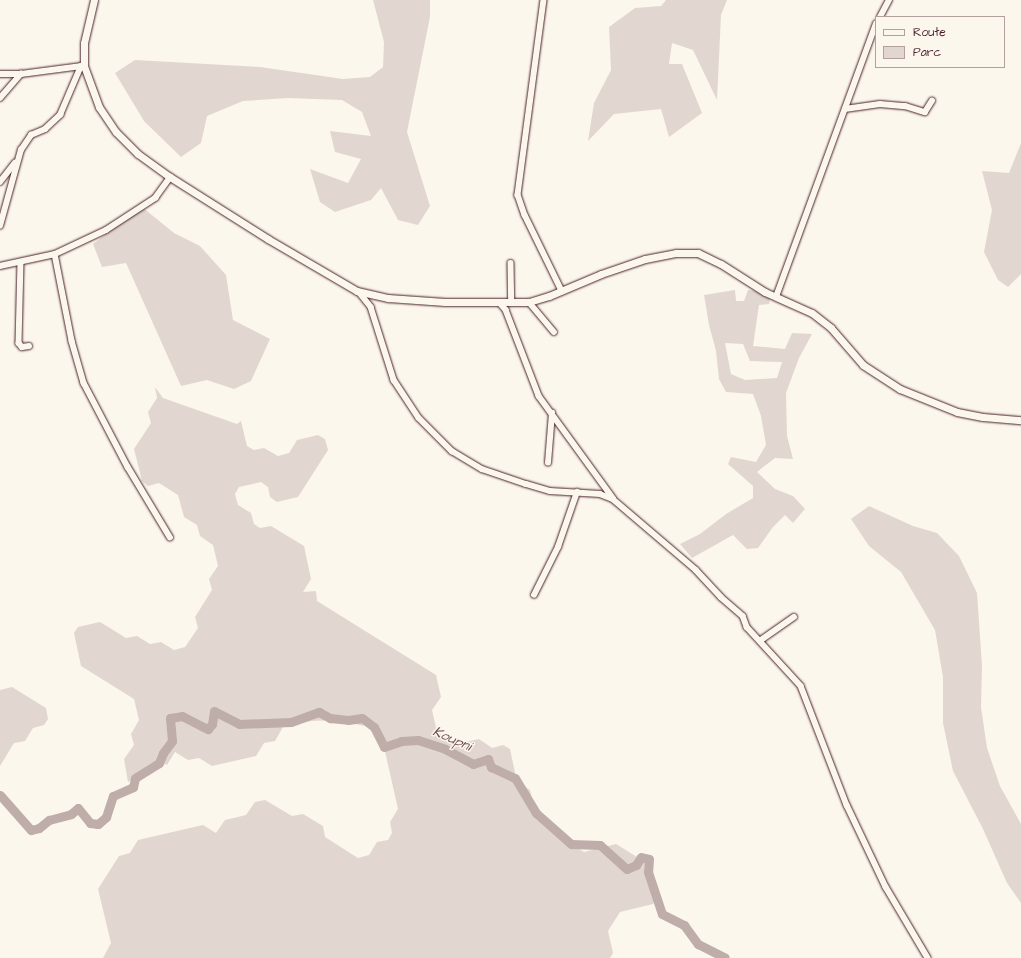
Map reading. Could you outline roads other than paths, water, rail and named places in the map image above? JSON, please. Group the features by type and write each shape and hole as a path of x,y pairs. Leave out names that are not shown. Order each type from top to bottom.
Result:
{"street":[{"path":"0,182 16,162 27,140 45,129 60,115 82,66 84,43 94,0"},
{"path":"544,0 518,195 525,215 562,291"},
{"path":"881,16 889,0"},
{"path":"776,297 875,27"},
{"path":"0,74 21,74 82,66"},
{"path":"82,66 99,107 116,132 138,154 170,177 268,239 364,294 371,307 394,380 419,418 452,451 482,469 550,491 600,494 613,499"},
{"path":"0,98 21,74"},
{"path":"845,108 880,104 905,106 923,112 932,101"},
{"path":"0,226 16,162"},
{"path":"0,266 55,254 125,218 154,198 170,177"},
{"path":"357,291 388,298 500,303 529,302 562,291 633,262 691,252 713,259 776,297 822,320 863,365 917,398 972,415 1021,420"},
{"path":"55,254 72,342 84,383 128,467 170,537"},
{"path":"21,262 19,343 22,347 29,346"},
{"path":"511,263 512,302"},
{"path":"529,302 554,332"},
{"path":"500,303 506,310 539,396 613,499 696,570 721,597 743,616 747,627 801,686 847,805 886,887 928,958"},
{"path":"548,463 552,413"},
{"path":"534,595 558,546 577,492"},
{"path":"760,640 794,617"}],"waterway":[{"name":"Koupni","path":"0,795 31,830 39,828 49,820 71,814 78,808 90,823 98,824 106,817 113,796 133,787 135,778 159,763 163,753 172,741 170,718 182,716 208,729 212,724 214,711 239,724 291,722 319,712 330,718 348,720 362,718 374,727 384,747 401,741 418,740 445,749 473,764 488,759 491,767 515,778 536,813 571,844 600,845 627,869 636,865 641,857 649,859 648,872 662,914 684,925 698,944 725,958"}]}
